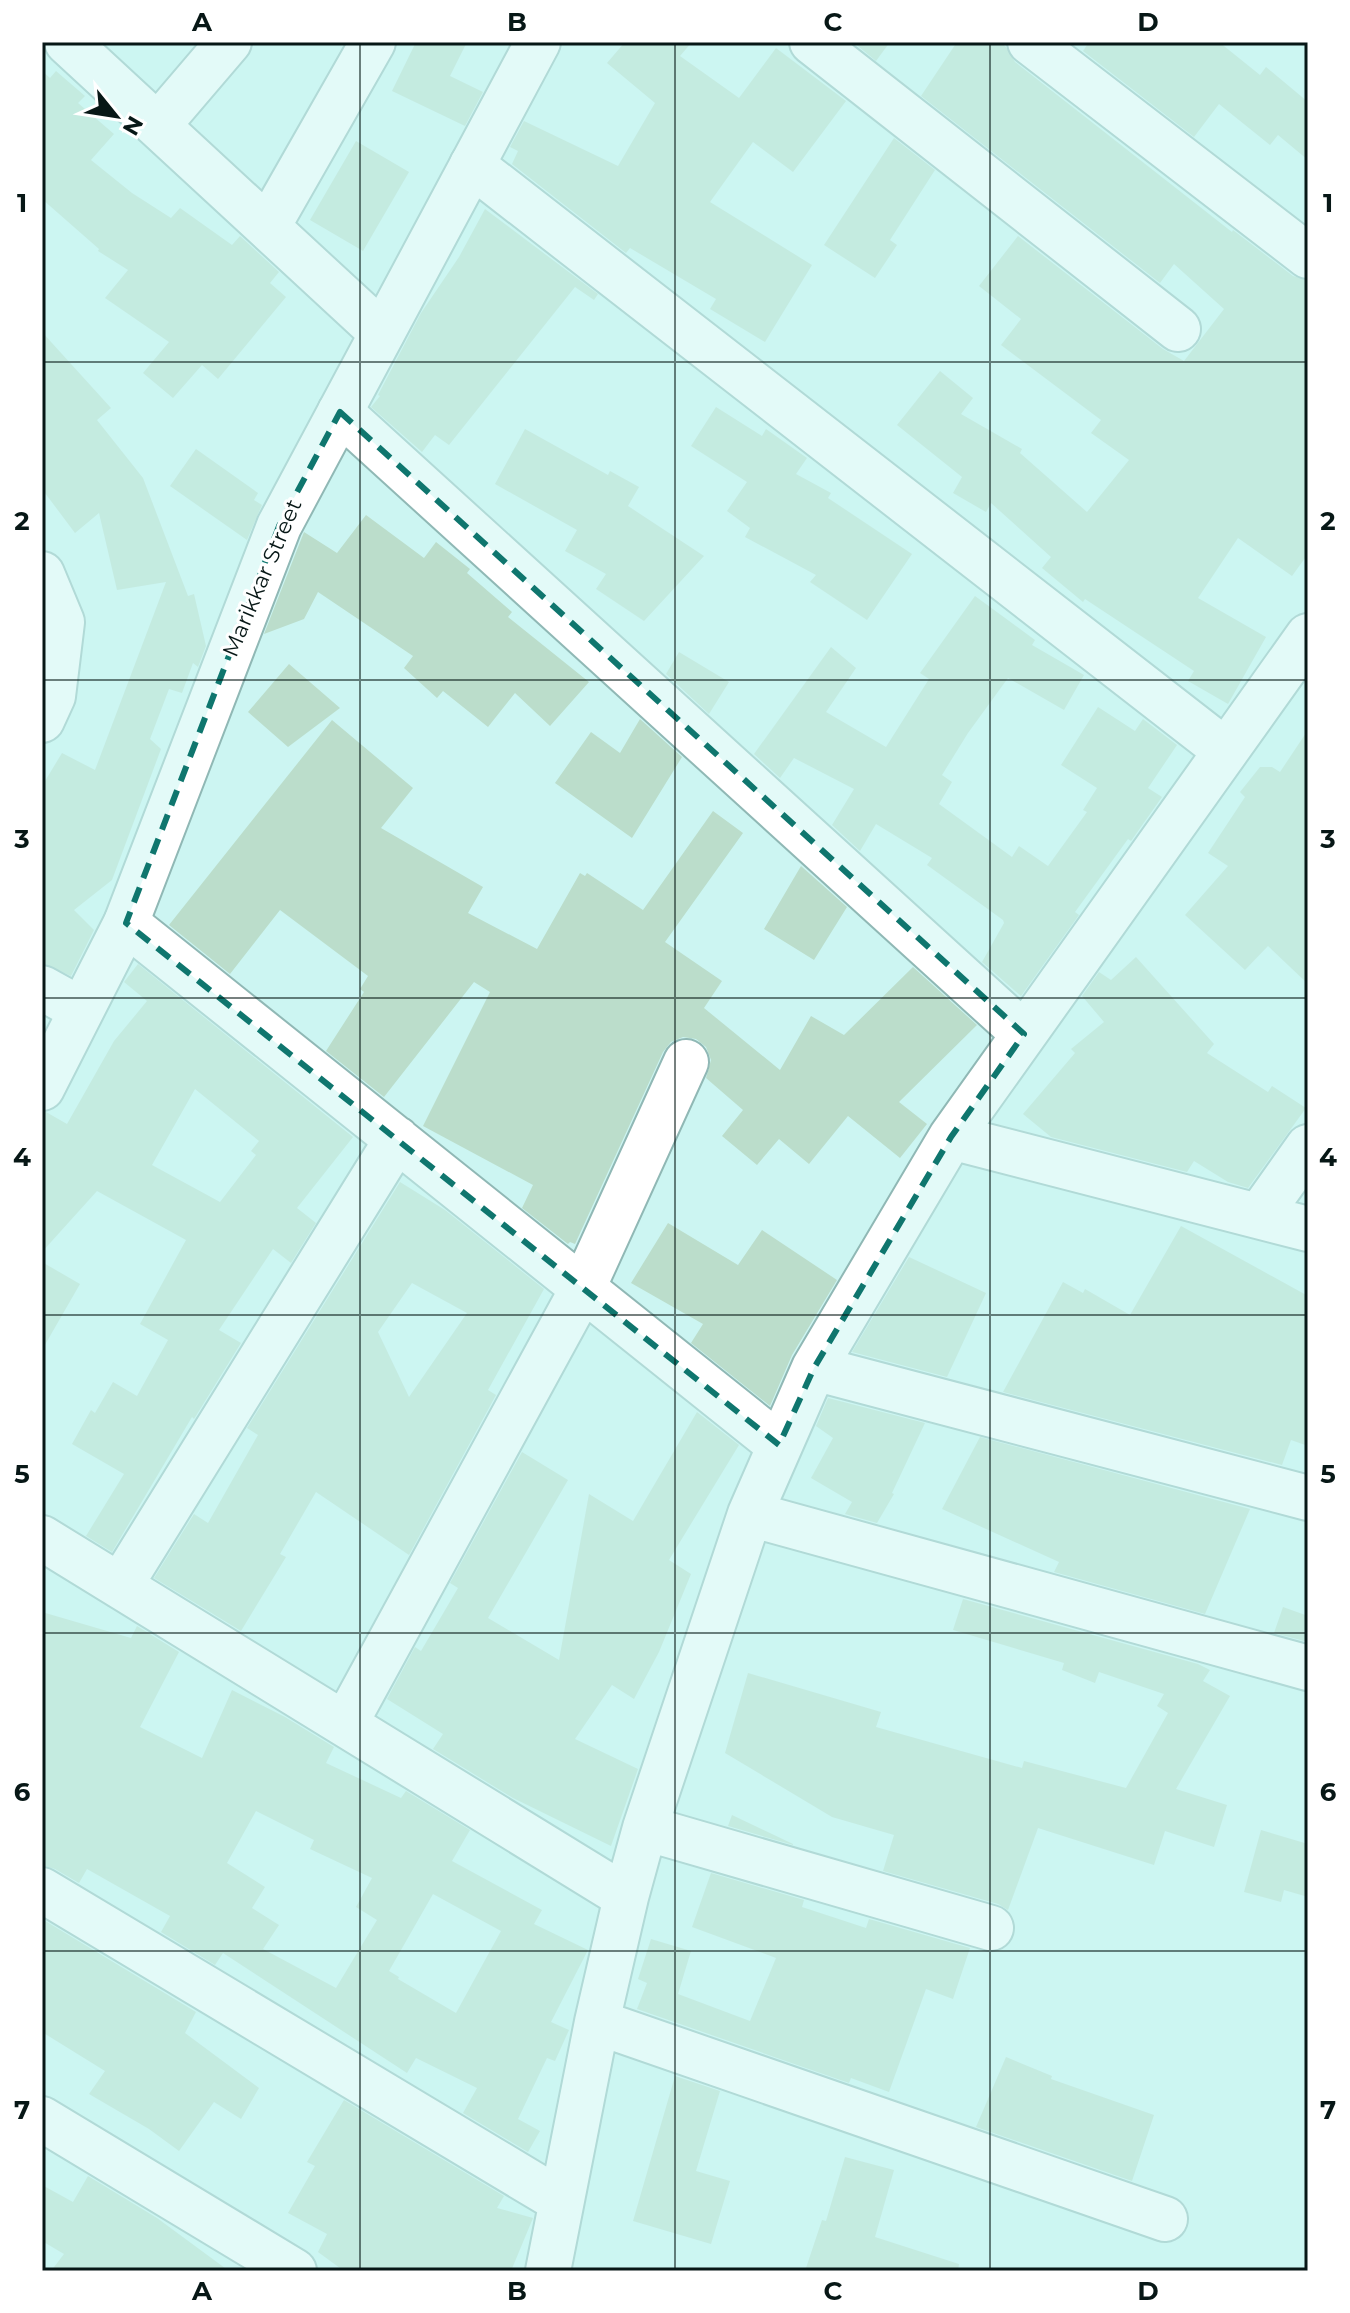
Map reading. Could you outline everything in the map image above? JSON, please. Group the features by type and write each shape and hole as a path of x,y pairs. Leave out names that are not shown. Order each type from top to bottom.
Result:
{"street":[{"path":"67,42 382,333"},
{"path":"159,124 229,42"},
{"path":"268,226 373,42"},
{"name":"Marikkar Street","path":"42,1088 126,923 279,526 538,42"},
{"path":"812,42 1178,329"},
{"path":"1030,42 1308,256"},
{"path":"472,165 1226,751"},
{"path":"340,412 1024,1034"},
{"path":"42,574 62,622 53,696 42,720"},
{"path":"548,2271 597,2022 645,1828 750,1514 814,1368 951,1137 1308,636"},
{"path":"126,923 779,1445"},
{"path":"42,988 80,1009"},
{"path":"345,1724 583,1288 686,1062"},
{"path":"951,1137 1308,1229"},
{"path":"120,1586 397,1139"},
{"path":"1259,1216 1308,1147"},
{"path":"814,1368 1308,1498"},
{"path":"750,1514 1308,1668"},
{"path":"42,1538 626,1897"},
{"path":"645,1828 991,1928"},
{"path":"42,1890 561,2201"},
{"path":"597,2022 1165,2219"},
{"path":"42,2119 294,2271"}],"highlighted area":[{"path":"340,412 1024,1034 951,1137 814,1368 779,1445 126,923 279,526"}],"building":[{"path":"416,42 467,42 450,76 483,92 465,126 392,91"},
{"path":"625,42 692,42 680,56 739,98 776,48 846,101 793,172 753,142 710,202 812,265 765,342 710,309 716,299 630,248 626,253 512,164 518,151 510,147 524,121 618,166 655,103 607,63"},
{"path":"853,42 890,42 876,61"},
{"path":"957,42 1000,42 1015,62 1232,232 1293,276 1308,280 1308,554 1292,576 1238,538 1198,598 1266,637 1228,704 1188,681 1194,671 1085,599 1083,602 1042,568 1051,557 991,503 986,512 953,493 962,477 897,425 940,371 973,398 961,414 1022,449 1020,453 1087,512 1129,460 1091,433 1101,420 1001,345 1021,319 979,286 1018,236 1163,349 1184,361 1224,309 1174,264 1160,283 921,96"},
{"path":"1089,42 1219,42 1260,75 1266,67 1308,102 1308,160 1278,135 1270,145 1219,104 1194,137 1083,51"},
{"path":"42,71 50,78 56,71 85,96 78,103 114,134 91,160 132,193 171,218 180,208 232,245 240,236 279,272 270,283 286,297 218,379 202,365 173,398 143,373 169,342 105,298 128,270 98,251 42,199"},
{"path":"894,138 935,170 890,240 897,245 875,278 824,245"},
{"path":"356,141 409,172 363,251 310,220"},
{"path":"485,209 598,294 594,300 575,287 449,445 435,435 422,452 371,407 380,396 421,313 459,257"},
{"path":"42,332 111,408 97,420 143,478 188,596 194,594 206,646 198,667 193,663 182,693 169,689 150,739 161,749 112,880 74,910 94,930 71,976 42,963 42,786 62,753 95,770 166,582 117,590 99,513 75,533 42,489"},
{"path":"716,407 762,436 766,429 807,458 796,474 831,493 828,498 912,554 867,620 810,582 816,575 745,537 750,528 727,511 747,482 691,446"},
{"path":"525,429 608,475 610,471 639,487 628,506 704,556 644,621 596,589 606,574 565,551 577,530 495,484"},
{"path":"196,449 258,493 254,500 262,505 247,540 170,486"},
{"path":"366,515 424,558 436,542 470,569 467,573 512,612 508,617 589,682 550,726 515,693 488,727 443,691 437,698 404,668 413,656 318,592 304,619 264,634 304,532 337,553"},
{"path":"975,596 1035,640 1032,645 1084,675 1064,710 1008,678 942,775 952,782 939,804 1012,857 1019,846 1048,866 1087,812 1083,810 1097,788 1061,765 1098,707 1135,731 1143,719 1177,745 1148,788 1162,797 1075,912 1079,915 1021,996 982,962 1003,920 927,865 932,858 876,824 860,851 832,825 854,789 794,758 780,778 754,754 831,647 856,668 826,712 886,747 929,679 920,673"},
{"path":"679,652 729,682 709,714 666,674"},
{"path":"289,664 340,708 288,747 248,712"},
{"path":"640,719 682,757 632,838 555,783 591,732 620,753"},
{"path":"332,720 413,788 381,828 483,887 468,913 537,949 580,873 585,876 587,873 643,910 713,811 743,833 665,942 722,981 704,1008 780,1070 811,1016 844,1035 913,967 977,1025 899,1102 927,1124 900,1158 848,1116 809,1164 779,1139 757,1165 722,1136 743,1110 706,1078 711,1060 706,1047 696,1039 683,1037 671,1042 663,1052 575,1244 568,1244 522,1208 533,1185 423,1126 490,992 474,982 384,1097 326,1051 364,992 360,989 368,976 280,910 230,974 169,925"},
{"path":"1308,730 1308,984 1268,946 1245,970 1185,915 1228,866 1208,853 1245,797 1240,792 1260,767 1272,767 1280,772"},
{"path":"801,866 847,907 814,960 764,929"},
{"path":"1136,957 1214,1044 1207,1053 1268,1092 1272,1086 1306,1108 1248,1188 1228,1182 1194,1161 1187,1172 1051,1137 1023,1114 1075,1053 1071,1049 1104,1022 1082,996 1099,972 1111,980"},
{"path":"138,964 353,1137 297,1208 316,1223 291,1263 273,1249 219,1330 241,1343 194,1419 192,1417 112,1552 86,1536 124,1474 72,1444 91,1410 95,1413 113,1382 137,1396 168,1340 140,1324 186,1240 97,1191 42,1252 42,1113 46,1112 67,1124 114,1041 147,1001 124,982","holes":["195,1089 259,1141 251,1151 256,1155 220,1202 152,1165"]},
{"path":"400,1182 445,1210 544,1289 488,1390 496,1395 409,1555 316,1492 280,1554 286,1557 241,1631 154,1578 194,1514 208,1523 258,1435 247,1428","holes":["412,1283 467,1313 409,1397 378,1332"]},
{"path":"668,1223 738,1265 762,1230 837,1280 792,1355 770,1406 691,1343 703,1324 631,1283"},
{"path":"1181,1226 1308,1296 1308,1446 1291,1440 1282,1465 1003,1392 1063,1282 1083,1293 1085,1289 1130,1315"},
{"path":"909,1257 986,1293 947,1377 852,1352"},
{"path":"42,1262 80,1284 42,1350"},
{"path":"828,1398 925,1423 894,1494 877,1523 845,1514 852,1502 811,1478 833,1438 816,1426"},
{"path":"697,1412 739,1445 669,1560 691,1574 659,1652 634,1699 612,1685 575,1739 638,1769 611,1846 513,1798 433,1749 443,1734 387,1699 415,1647 421,1651 458,1588 450,1583 522,1452 568,1480 488,1618 559,1660 589,1494 633,1521"},
{"path":"980,1437 1250,1509 1205,1614 1054,1572 1059,1562 942,1509"},
{"path":"963,1599 1198,1664 1210,1670 1203,1681 1230,1696 1176,1789 1227,1805 1214,1847 1165,1831 1154,1865 1038,1828 1008,1910 998,1904 883,1871 894,1835 832,1817 725,1753 748,1673 881,1712 876,1727 1022,1768 1024,1761 1126,1788 1168,1713 1157,1706 1164,1694 1099,1672 1095,1683 1062,1670 1064,1663 953,1630"},
{"path":"1283,1607 1308,1616 1308,1642 1274,1633"},
{"path":"42,1612 131,1638 137,1626 179,1652 140,1727 202,1758 232,1690 334,1747 326,1763 401,1798 406,1791 470,1830 452,1861 542,1910 534,1924 588,1950 551,2022 569,2030 555,2061 547,2058 518,2119 540,2131 528,2152 463,2113 477,2088 416,2058 407,2073 223,1953 215,1965 161,1932 170,1916 87,1869 79,1883 42,1865","holes":["256,1811 314,1840 310,1849 372,1878 356,1907 377,1920 336,1988 263,1949 279,1925 252,1908 265,1887 227,1863","433,1894 501,1931 456,2013 389,1971"]},
{"path":"732,1815 793,1844 793,1845 728,1826"},
{"path":"1261,1830 1308,1844 1308,1897 1284,1890 1281,1902 1244,1892"},
{"path":"711,1873 804,1900 802,1907 866,1928 869,1919 970,1948 953,1999 926,1989 889,2092 851,2078 849,2083 637,2009 647,1983 638,1979 651,1939 691,1951 678,1994 750,2021 776,1958 692,1927"},
{"path":"42,1919 196,2012 185,2033 259,2088 241,2119 214,2102 179,2151 149,2129 89,2094 105,2071 42,2032"},
{"path":"1006,2057 1052,2076 1051,2079 1154,2115 1132,2181 976,2127"},
{"path":"675,2076 720,2091 696,2171 730,2181 711,2244 633,2221"},
{"path":"344,2100 504,2196 497,2208 533,2218 511,2271 344,2271 318,2252 327,2234 288,2213 315,2166 307,2162"},
{"path":"845,2157 894,2170 875,2237 959,2264 958,2271 805,2271 822,2220 826,2221"},
{"path":"88,2176 157,2218 229,2271 51,2271 64,2254 42,2241 42,2185 73,2202"}]}
